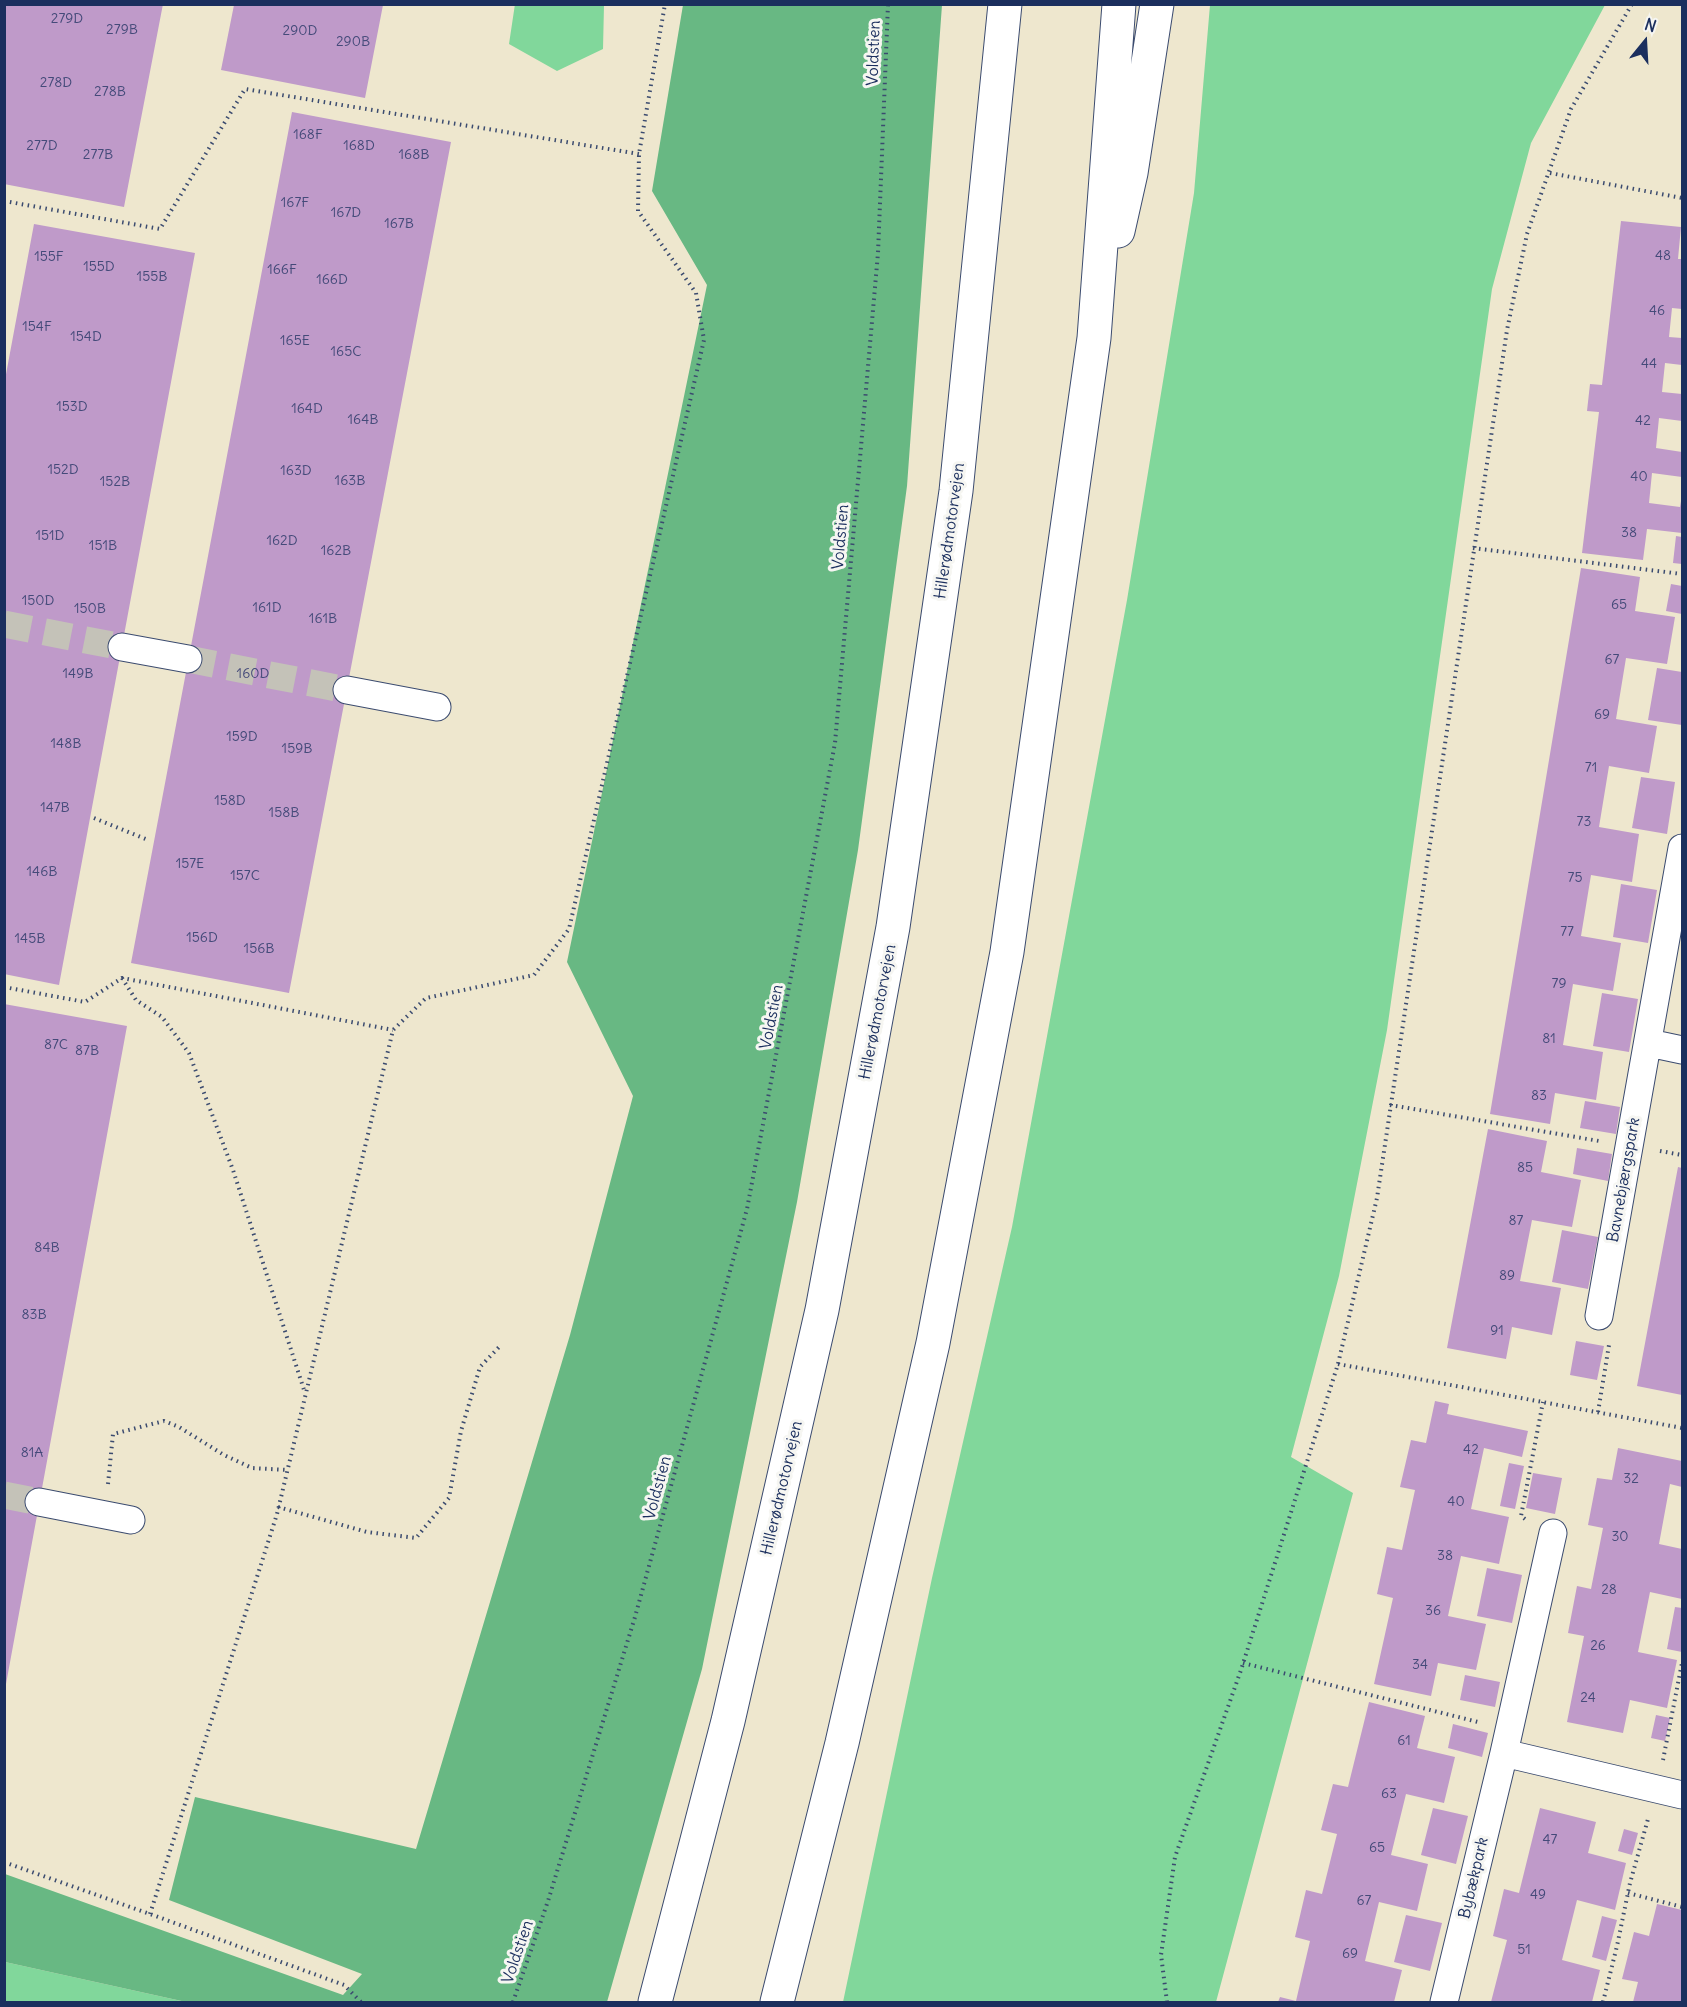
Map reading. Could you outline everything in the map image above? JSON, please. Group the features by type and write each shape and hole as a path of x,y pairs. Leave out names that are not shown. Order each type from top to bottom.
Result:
{"highway":[{"name":"Hillerødmotorvejen","path":"655,2002 728,1721 822,1310 893,927 956,490 1005,4"},
{"path":"777,2002 843,1743 933,1343 1007,952 1094,338 1119,4"},
{"path":"1094,338 1131,173 1157,4"}],"street":[{"path":"122,647 188,659"},
{"path":"347,690 437,707"},
{"name":"Bavnebjærgspark","path":"1599,1316 1683,848"},
{"path":"1649,1043 1683,1050"},
{"path":"39,1502 118,1518"},
{"name":"Bybækpark","path":"1444,2002 1507,1741 1553,1533"},
{"path":"1507,1741 1670,1791"}],"path":[{"path":"150,1914 279,1508 393,1030 426,998 534,975 569,929 704,340 696,293 638,211 639,154 666,4"},
{"name":"Voldstien","path":"513,2002 548,1901 635,1617 747,1209 833,755 878,253 888,4"},
{"path":"1167,2002 1161,1955 1175,1857 1244,1662 1338,1364 1377,1198 1473,548 1507,330 1527,234 1571,109 1632,4"},
{"path":"4,201 160,229 245,89 639,154"},
{"path":"1550,173 1683,198"},
{"path":"1473,548 1683,574"},
{"path":"94,819 148,840"},
{"path":"4,987 85,1002 122,978 393,1030"},
{"path":"122,978 136,999 162,1017 189,1053 233,1170 306,1394"},
{"path":"1390,1105 1683,1155"},
{"path":"1598,1412 1611,1331 1599,1316"},
{"path":"279,1508 368,1532 416,1538 449,1498 461,1431 480,1367 500,1346"},
{"path":"1338,1364 1683,1428"},
{"path":"1543,1402 1521,1516 1553,1533"},
{"path":"118,1518 113,1434 133,1428 164,1421 252,1468 288,1470"},
{"path":"1244,1662 1507,1741"},
{"path":"1670,1791 1683,1663"},
{"path":"1603,2002 1649,1815"},
{"path":"4,1862 344,1985 361,2002"},
{"path":"1628,1893 1683,1907"}],"green space":[{"path":"515,4 604,5 603,49 557,71 509,44"},
{"path":"683,5 942,5 907,486 858,850 797,1202 702,1669 607,2002 186,2002 5,1962 5,1874 343,1995 362,1974 169,1900 195,1797 416,1849 570,1335 633,1096 567,962 707,285 652,191"},
{"path":"1210,5 1605,5 1531,143 1492,289 1387,1030 1339,1276 1291,1457 1353,1493 1216,2002 843,2002 932,1578 1012,1227 1127,600 1194,193"},
{"path":"5,1962 186,2002 5,2002"}],"building":[{"path":"4,4 163,4 124,207 4,184"},
{"path":"234,5 383,5 365,98 221,70"},
{"path":"292,112 451,142 289,993 131,963"},
{"path":"1621,221 1681,227 1678,259 1682,259 1682,309 1672,308 1669,337 1682,338 1682,365 1665,363 1662,392 1682,394 1682,421 1659,418 1656,448 1682,452 1682,477 1652,473 1649,503 1680,507 1682,501 1682,533 1647,529 1643,560 1582,553 1599,412 1587,411 1590,384 1602,385"},
{"path":"34,224 195,253 59,985 4,974 4,385"},
{"path":"1676,536 1682,537 1682,564 1673,563"},
{"path":"1581,568 1640,577 1635,611 1675,617 1667,664 1626,658 1616,719 1657,726 1649,773 1609,766 1599,827 1639,834 1632,882 1591,875 1581,936 1621,943 1613,991 1573,984 1563,1045 1603,1052 1596,1100 1555,1093 1550,1124 1490,1114"},
{"path":"1671,584 1682,586 1682,614 1666,611"},
{"path":"1657,668 1682,672 1682,725 1648,720"},
{"path":"1641,777 1675,782 1667,834 1632,828"},
{"path":"1621,884 1657,890 1648,943 1613,937"},
{"path":"1602,993 1638,999 1629,1052 1593,1046"},
{"path":"4,1004 127,1026 6,1684 4,1684"},
{"path":"1585,1101 1620,1107 1616,1134 1580,1128"},
{"path":"1488,1129 1547,1141 1541,1172 1581,1180 1572,1227 1532,1220 1520,1281 1561,1288 1552,1335 1512,1327 1506,1359 1447,1348"},
{"path":"1577,1148 1612,1154 1608,1181 1573,1174"},
{"path":"1678,1167 1682,1168 1682,1395 1637,1386"},
{"path":"1562,1230 1598,1237 1588,1289 1552,1282"},
{"path":"1576,1341 1604,1346 1597,1380 1570,1375"},
{"path":"1435,1401 1449,1404 1447,1414 1528,1431 1522,1457 1484,1448 1471,1509 1509,1517 1499,1564 1461,1556 1448,1616 1486,1624 1476,1670 1438,1663 1431,1696 1374,1684 1393,1598 1377,1594 1387,1547 1402,1550 1415,1490 1400,1487 1411,1440 1426,1443"},
{"path":"1618,1448 1682,1461 1682,1487 1670,1484 1659,1544 1682,1549 1682,1599 1650,1592 1638,1652 1677,1660 1667,1708 1630,1700 1623,1733 1567,1722 1584,1636 1568,1633 1577,1586 1591,1589 1603,1528 1588,1525 1597,1478 1612,1480"},
{"path":"1509,1463 1524,1466 1515,1509 1500,1506"},
{"path":"1533,1473 1562,1478 1555,1514 1526,1508"},
{"path":"1487,1568 1522,1575 1512,1623 1477,1616"},
{"path":"1675,1607 1682,1608 1682,1652 1667,1649"},
{"path":"1465,1675 1500,1682 1495,1707 1460,1700"},
{"path":"1369,1702 1425,1716 1417,1748 1455,1757 1444,1803 1406,1794 1391,1855 1428,1864 1417,1911 1379,1902 1365,1961 1402,1970 1394,2002 1278,2002 1280,1997 1296,2001 1310,1941 1295,1937 1306,1890 1322,1894 1337,1834 1321,1830 1333,1784 1348,1787"},
{"path":"1656,1715 1670,1718 1665,1741 1651,1738"},
{"path":"1453,1724 1488,1733 1482,1757 1448,1748"},
{"path":"1433,1808 1468,1816 1456,1864 1421,1855"},
{"path":"1540,1808 1596,1822 1588,1853 1626,1863 1615,1910 1577,1900 1562,1960 1600,1970 1592,2002 1491,2002 1507,1940 1493,1936 1504,1889 1519,1893"},
{"path":"1624,1829 1638,1833 1632,1855 1618,1851"},
{"path":"1657,1904 1682,1910 1682,2002 1633,2002 1638,1982 1622,1979 1634,1932 1649,1936"},
{"path":"1406,1915 1442,1923 1430,1971 1394,1962"},
{"path":"1602,1916 1617,1920 1606,1961 1592,1957"}],"tunnel":[{"path":"4,624 122,647"},
{"path":"188,659 347,690"},
{"path":"4,1495 39,1502"}]}
